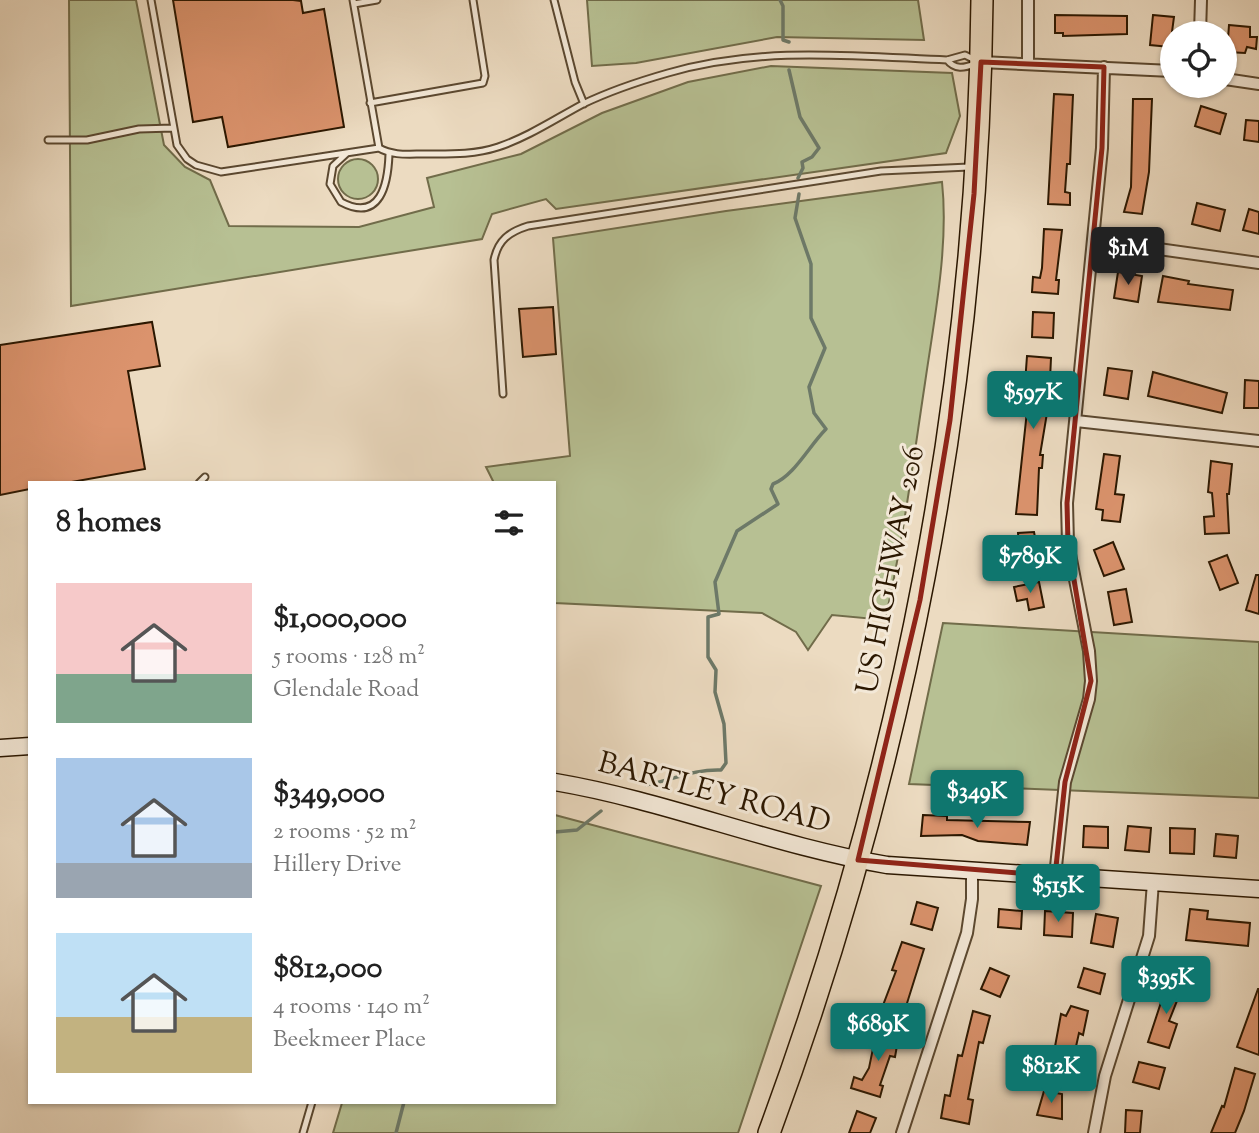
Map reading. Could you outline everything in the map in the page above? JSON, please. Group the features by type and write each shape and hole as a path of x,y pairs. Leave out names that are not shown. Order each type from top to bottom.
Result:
{"highway":[{"name":"US HIGHWAY 206","path":"769,1133 813,1009 858,860 894,717 933,530 961,339 976,167 982,0"}],"street":[{"path":"1028,0 1028,64"},
{"path":"1200,21 1201,0"},
{"path":"981,62 1160,70"},
{"path":"1055,876 1065,782 1089,699 1091,681 1089,651 1068,544 1068,503 1102,148 1104,67"},
{"path":"1237,81 1259,84"},
{"path":"1094,240 1259,263"},
{"path":"1076,421 1208,438 1259,441"},
{"path":"0,748 28,746"},
{"name":"BARTLEY ROAD","path":"556,782 596,790 858,860 972,871 1259,888"},
{"path":"902,1133 967,933 972,871"},
{"path":"1094,1133 1105,1076 1149,936 1153,882"}],"lane":[{"path":"151,0 177,145 187,159 217,172 379,148 390,154 461,154 488,149 522,137 584,104 668,73 748,57 800,54 947,60 965,55 981,62"},
{"path":"377,0 354,2 379,148"},
{"path":"370,103 483,83 485,76 473,0"},
{"path":"554,0 575,82 584,104"},
{"path":"947,60 952,66 964,68 981,62"},
{"path":"48,140 88,141 139,129 173,128"},
{"path":"352,152 336,162 330,184 341,202 357,207 372,204 382,195 390,154"},
{"path":"503,394 494,260 498,247 514,231 528,226 881,171 976,167"},
{"path":"201,481 205,477"},
{"path":"303,1133 311,1104"}],"highlighted area":[{"path":"981,62 1104,67 1102,148 1067,503 1068,544 1091,681 1065,782 1055,876 858,860 920,600 950,420 974,194"}],"green space":[{"path":"69,0 136,0 164,145 185,167 210,180 229,226 359,227 434,207 427,178 521,154 602,113 688,82 771,66 952,73 960,116 946,153 556,209 546,199 492,214 482,239 71,306"},
{"path":"587,0 918,0 924,40 777,37 636,63 592,66"},
{"path":"358,159 372,165 378,179 372,193 358,199 344,193 338,179 344,165"},
{"path":"942,182 944,232 936,309 902,532 885,620 832,615 808,650 796,632 762,613 556,603 556,481 493,481 486,467 570,456 553,238"},
{"path":"943,623 1259,642 1259,798 909,784"},
{"path":"556,815 821,886 738,1133 333,1133 342,1104 556,1104"}],"building":[{"path":"173,0 293,0 301,1 303,13 324,9 344,127 228,147 222,117 193,122"},
{"path":"1055,15 1127,16 1127,34 1063,36 1063,33 1055,33"},
{"path":"1153,15 1174,17 1173,21 1160,21 1160,46 1150,45"},
{"path":"1237,26 1250,27 1250,37 1257,37 1256,49 1247,47 1245,53 1237,53"},
{"path":"1054,94 1073,95 1070,164 1067,164 1065,192 1070,193 1070,205 1048,204"},
{"path":"1133,99 1152,99 1149,172 1142,214 1124,212 1131,187"},
{"path":"1201,106 1226,114 1220,134 1195,126"},
{"path":"1246,120 1259,121 1259,142 1244,140"},
{"path":"1197,203 1225,210 1220,231 1192,224"},
{"path":"1249,209 1259,212 1259,234 1243,230"},
{"path":"1044,229 1062,230 1056,280 1059,280 1058,294 1032,292 1033,277 1040,278 1042,268"},
{"path":"1118,272 1142,276 1138,302 1114,298"},
{"path":"1163,276 1189,281 1188,284 1233,290 1230,310 1158,302"},
{"path":"553,307 556,354 523,357 519,309"},
{"path":"1033,312 1054,313 1053,338 1032,337"},
{"path":"152,322 160,366 128,371 145,469 77,481 28,481 28,489 0,495 0,345"},
{"path":"1027,356 1051,358 1049,401 1040,455 1043,455 1042,468 1039,468 1037,515 1016,514 1027,411 1013,409 1015,395 1024,397"},
{"path":"1108,368 1132,371 1128,399 1104,395"},
{"path":"1153,372 1227,393 1222,413 1148,396"},
{"path":"1245,380 1259,381 1259,408 1244,408"},
{"path":"1104,454 1120,456 1115,494 1124,495 1120,522 1102,520 1103,510 1096,509"},
{"path":"1211,461 1232,464 1227,494 1229,533 1205,534 1204,517 1214,516 1212,493 1208,492"},
{"path":"1034,532 1039,558 1020,559 1018,533"},
{"path":"1113,542 1124,569 1104,576 1094,550"},
{"path":"1227,555 1238,583 1220,590 1209,562"},
{"path":"1256,575 1259,575 1259,614 1246,610"},
{"path":"1039,582 1044,607 1029,610 1027,599 1017,601 1014,587"},
{"path":"1126,589 1132,622 1114,625 1108,592"},
{"path":"923,815 947,816 947,820 1030,822 1027,845 978,841 962,835 921,836"},
{"path":"1084,826 1108,827 1108,848 1083,847"},
{"path":"1128,826 1151,828 1149,852 1125,850"},
{"path":"1170,828 1195,829 1194,854 1170,853"},
{"path":"1216,834 1238,836 1236,858 1214,856"},
{"path":"917,902 938,908 932,930 911,924"},
{"path":"999,909 1022,911 1021,929 998,927"},
{"path":"1190,909 1208,911 1207,919 1250,923 1248,946 1186,940"},
{"path":"1045,911 1073,913 1072,937 1044,935"},
{"path":"1096,914 1118,918 1113,947 1091,943"},
{"path":"902,942 924,949 903,1016 882,1008 896,971 892,970"},
{"path":"990,968 1009,976 1000,997 981,989"},
{"path":"1084,968 1105,974 1100,994 1078,987"},
{"path":"1169,978 1184,983 1169,1021 1177,1024 1169,1048 1148,1042"},
{"path":"1259,989 1259,1055 1237,1047"},
{"path":"1071,1006 1088,1011 1083,1035 1079,1033 1069,1078 1049,1073 1051,1067 1043,1065 1046,1050 1054,1052 1061,1014 1066,1016"},
{"path":"973,1011 990,1016 983,1043 979,1042 968,1099 973,1100 969,1124 941,1118 945,1095 950,1096 958,1055 962,1056"},
{"path":"877,1029 899,1034 895,1057 890,1056 880,1085 883,1086 880,1097 851,1088 854,1077 862,1080 869,1068"},
{"path":"1139,1062 1165,1068 1159,1089 1133,1082"},
{"path":"1235,1068 1255,1074 1244,1111 1235,1133 1211,1133 1222,1106 1224,1107"},
{"path":"1044,1091 1062,1094 1062,1119 1037,1115"},
{"path":"1126,1110 1142,1111 1140,1133 1125,1133"},
{"path":"857,1111 876,1118 870,1133 849,1133"}],"waterway":[{"path":"780,0 783,6 783,40 789,42"},
{"path":"789,70 800,117 819,148 812,157 802,162 803,168 798,178"},
{"path":"646,785 692,773 721,770 726,763 724,724 715,692 716,670 708,657 708,617 719,614 715,582 737,531 778,504 771,489 773,484 795,468 826,429 814,413 809,387 825,348 811,318 811,264 795,218 799,194"},
{"path":"556,832 577,830 601,811"},
{"path":"396,1133 403,1104"}]}
